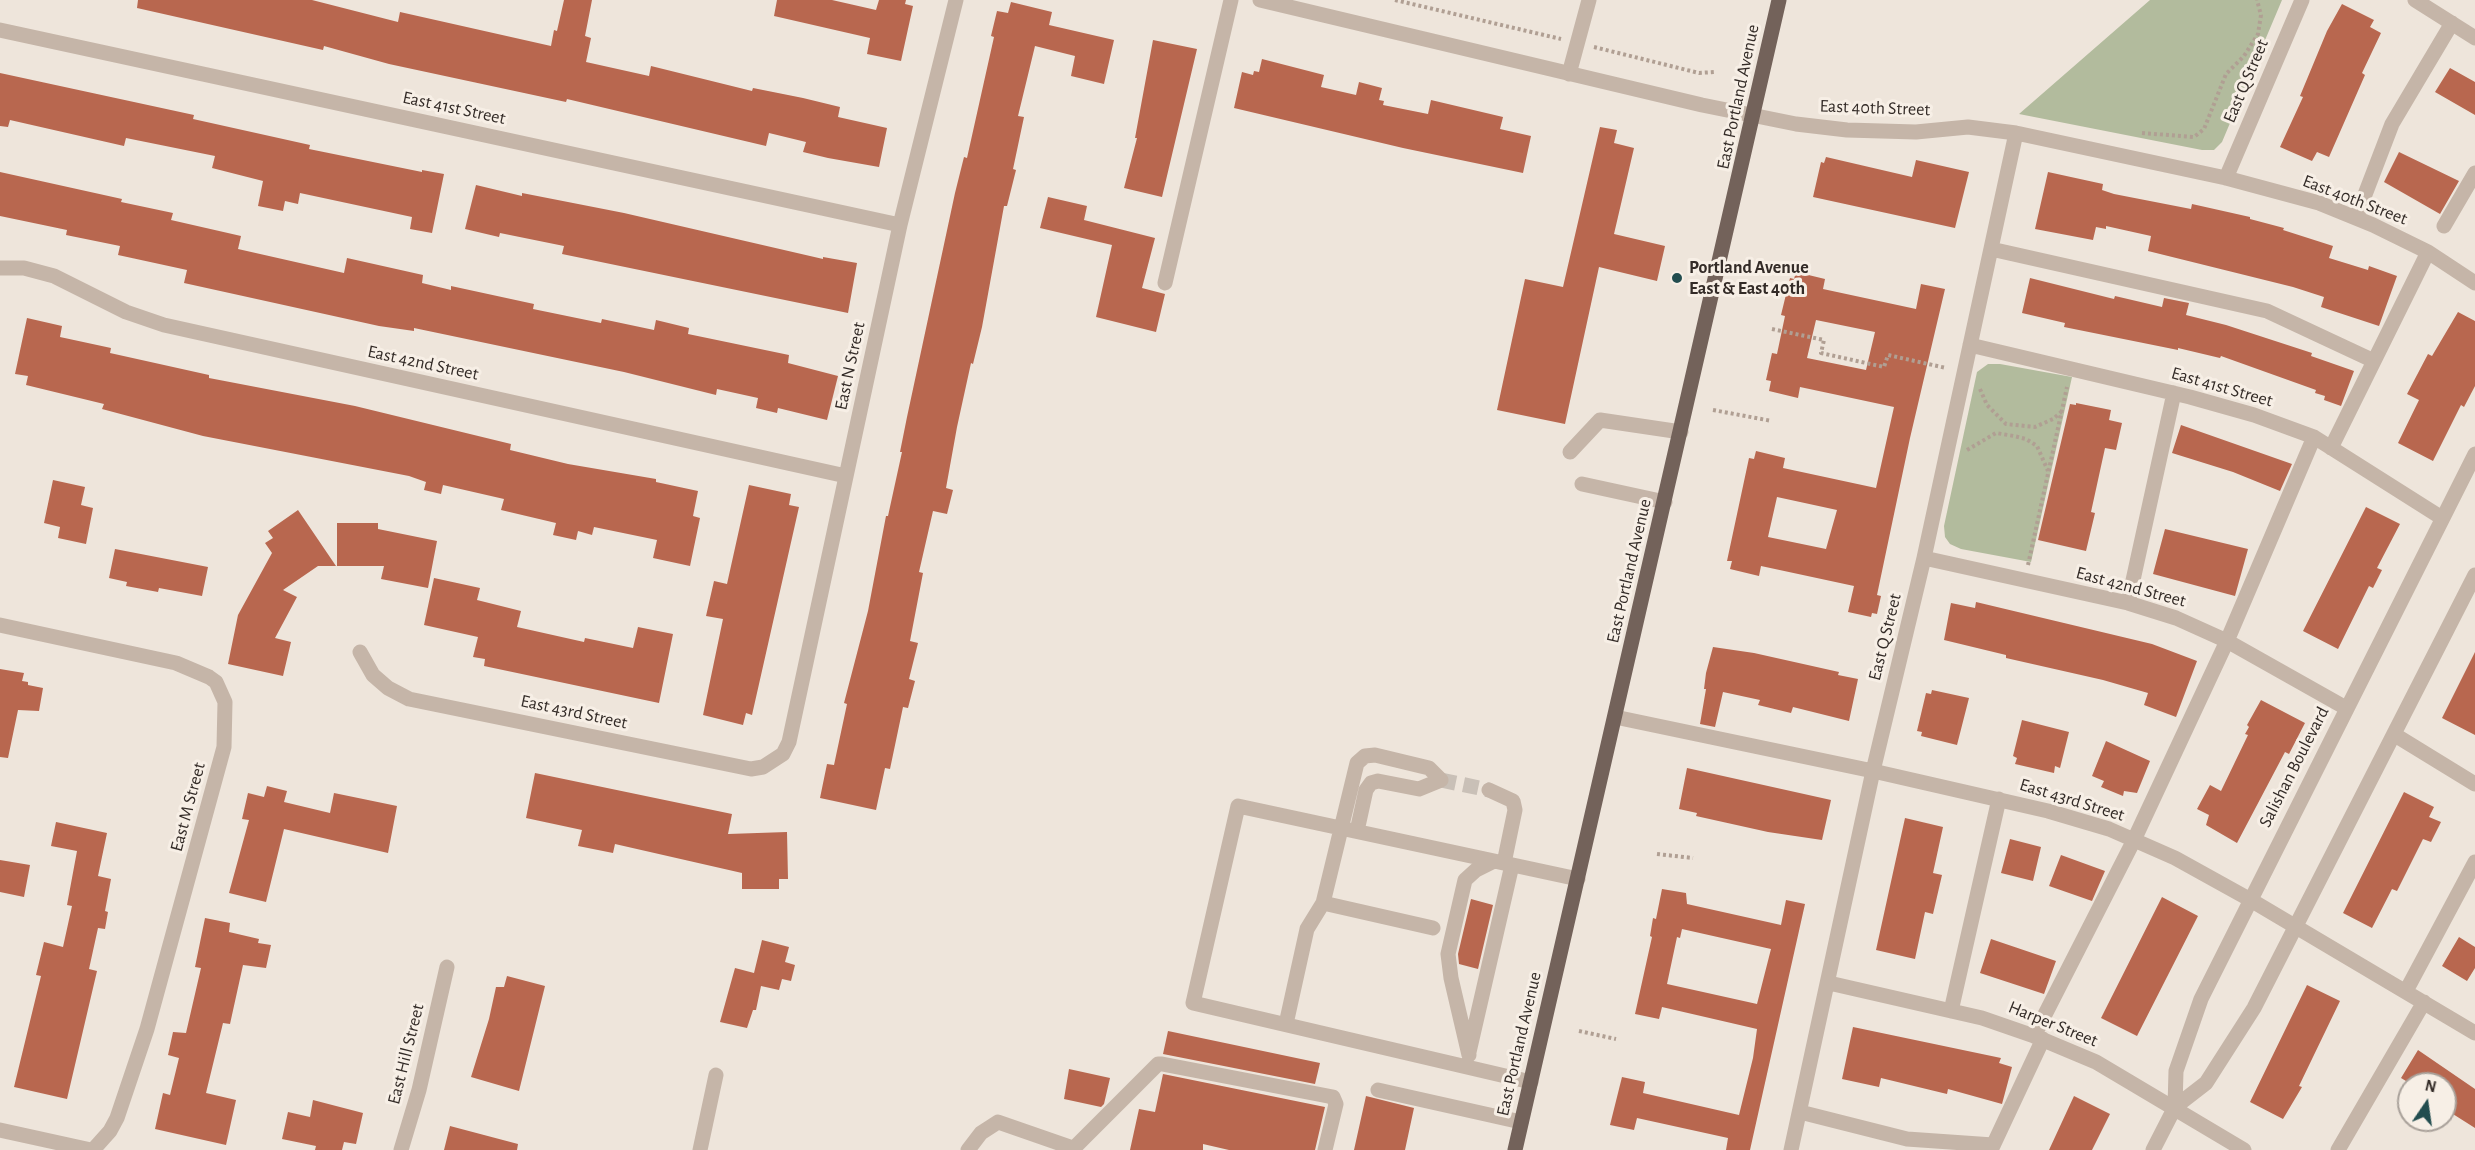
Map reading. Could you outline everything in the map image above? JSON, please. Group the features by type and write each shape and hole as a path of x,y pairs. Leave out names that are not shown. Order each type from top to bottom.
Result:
{"main road":[{"name":"East Portland Avenue","path":"1515,1150 1755,115 1779,0"}],"street":[{"name":"East N Street","path":"789,742 900,225 956,0"},
{"path":"1166,283 1231,0"},
{"name":"East 40th Street","path":"1260,0 1569,74 1755,115 1847,130 1916,132 1968,127 2016,133 2226,178 2319,203 2356,218 2428,252 2475,283"},
{"path":"1569,74 1588,0"},
{"name":"East Q Street","path":"2226,178 2302,0"},
{"path":"2423,2 2475,38"},
{"path":"2356,218 2392,124 2452,23"},
{"name":"East 41st Street","path":"0,30 900,225"},
{"name":"East Q Street","path":"1791,1150 1829,983 1873,771 1924,558 2016,133"},
{"path":"2444,226 2475,173"},
{"path":"1991,249 2267,311 2374,361"},
{"path":"2331,448 2428,252"},
{"name":"East 42nd Street","path":"0,268 24,268 54,276 126,312 164,325 846,476"},
{"name":"East 41st Street","path":"1970,345 2174,393 2254,415 2314,437 2442,518"},
{"path":"2128,603 2174,393"},
{"path":"1570,452 1600,420 1681,432"},
{"path":"1800,1112 1906,1144 1992,1147 2039,1037 2227,641 2314,437"},
{"name":"Salishan Boulevard","path":"2153,1150 2175,1107 2176,1071 2201,999 2249,899 2475,454"},
{"path":"1582,484 1665,502"},
{"name":"East 42nd Street","path":"1924,558 2128,603 2176,618 2227,641 2346,708"},
{"name":"Salishan Boulevard","path":"2175,1107 2202,1088 2230,1049 2254,1008 2475,575"},
{"name":"East M Street","path":"0,625 176,663 209,676 216,682 225,702 224,747 147,1029 117,1118 110,1131 92,1150"},
{"name":"East 43rd Street","path":"360,652 365,664 388,687 421,701 751,769 775,761 783,754 789,742"},
{"name":"East 43rd Street","path":"1615,717 1999,799 2109,829 2175,858 2249,899 2475,1033"},
{"path":"2395,735 2475,784"},
{"path":"1286,1024 1307,929 1323,903 1354,771 1365,756 1374,755 1430,768 1441,780 1419,789 1378,781 1371,783 1366,790 1357,831"},
{"path":"1467,1060 1515,810 1513,801 1489,790"},
{"path":"1951,1011 1999,799"},
{"path":"1531,1083 1467,1060 1286,1024 1192,1002 1238,806 1578,879"},
{"path":"2406,991 2475,862"},
{"path":"1467,1060 1448,954 1466,880 1476,870 1503,863"},
{"path":"1323,903 1433,928"},
{"name":"East Hill Street","path":"401,1150 419,1090 447,967"},
{"name":"Harper Street","path":"1829,983 1951,1011 2039,1037 2096,1062 2244,1150"},
{"path":"2338,1150 2424,1002"},
{"path":"968,1150 981,1133 998,1122 1073,1149 1158,1064 1333,1097 1336,1104 1325,1150"},
{"path":"700,1150 716,1075"},
{"path":"1378,1090 1521,1122"},
{"path":"0,1130 92,1150"}],"path":[{"path":"1395,0 1699,73 1714,72"},
{"path":"2142,133 2194,137 2204,129 2226,74 2244,56 2258,34 2261,15 2257,0"},
{"path":"1772,329 1824,340 1821,353 1884,367 1888,355 1946,368"},
{"path":"2025,580 2071,369"},
{"path":"1980,389 1987,405 2006,424 2034,427 2053,419 2061,412"},
{"path":"1713,410 1772,421"},
{"path":"2014,436 2016,426"},
{"path":"1967,450 1996,433 2026,439 2037,446 2048,472"},
{"path":"1657,854 1693,858"},
{"path":"1579,1031 1616,1039"}],"green space":[{"path":"2150,0 2282,0 2222,142 2214,150 2202,150 2019,114"},
{"path":"1988,364 2000,364 2072,377 2031,562 1961,549 1950,544 1945,537 1944,526 1977,372"}],"building":[{"path":"138,0 312,0 398,22 400,12 551,46 564,0 592,0 585,36 591,38 586,62 649,76 651,66 752,91 753,88 803,98 840,107 838,117 887,128 879,167 803,152 806,142 769,133 766,146 567,99 566,102 389,64 324,46 323,50 137,8"},
{"path":"777,0 832,0 876,10 879,0 906,0 905,4 913,6 901,61 867,54 870,38 774,16"},
{"path":"1011,2 1052,12 1049,25 1114,40 1104,84 1071,76 1075,56 1035,46 1018,116 1024,117 1013,169 1016,170 1007,206 1004,206 982,327 973,364 971,363 957,427 946,488 953,490 947,514 933,511 919,572 923,573 910,641 918,643 909,679 915,681 908,708 903,707 890,769 885,768 876,810 820,798 827,764 834,765 847,704 844,703 868,611 955,193 964,157 967,158 994,37 991,36 997,11 1008,13"},
{"path":"2342,4 2374,20 2370,27 2381,33 2362,73 2365,75 2329,157 2317,152 2312,161 2280,147 2303,97 2300,96 2327,31"},
{"path":"1153,40 1197,49 1162,197 1124,188 1137,138 1135,138"},
{"path":"1262,59 1324,75 1321,87 1356,95 1359,82 1382,88 1379,100 1384,101 1383,105 1428,114 1431,100 1503,117 1500,129 1531,136 1523,173 1403,148 1234,108 1242,72 1253,75 1254,71 1259,72"},
{"path":"2450,68 2475,82 2475,115 2435,92"},
{"path":"0,73 194,115 193,119 310,145 309,149 422,172 422,170 444,174 432,233 410,229 412,217 300,193 298,204 285,201 283,211 258,206 263,181 212,168 215,156 126,138 124,146 10,120 8,127 0,126"},
{"path":"1600,127 1617,130 1614,143 1634,148 1614,234 1665,246 1657,281 1599,267 1565,424 1497,410 1525,279 1563,287"},
{"path":"2399,152 2459,181 2440,214 2384,182"},
{"path":"1826,157 1912,177 1916,160 1969,172 1955,228 1813,197 1821,162 1824,163"},
{"path":"0,172 122,199 121,202 173,213 171,220 241,236 238,249 344,273 347,258 423,275 422,283 451,290 451,286 534,304 533,309 601,323 602,319 654,330 656,320 689,328 688,334 789,355 788,363 838,376 827,420 778,408 777,413 756,408 758,398 717,389 716,395 624,372 414,328 414,331 379,326 184,283 187,270 118,255 120,246 66,235 67,230 0,216"},
{"path":"2048,172 2103,184 2102,190 2114,194 2191,209 2192,204 2250,217 2250,219 2284,228 2283,230 2333,246 2329,258 2368,270 2369,266 2397,276 2379,326 2321,307 2324,297 2293,287 2148,251 2151,236 2106,226 2106,229 2096,227 2093,240 2035,229"},
{"path":"476,185 522,196 522,193 624,213 823,259 823,257 857,263 848,313 562,254 564,246 500,233 499,237 465,229"},
{"path":"1048,197 1087,206 1084,220 1155,238 1142,288 1165,294 1156,332 1096,317 1112,245 1040,228"},
{"path":"1796,272 1825,279 1823,289 1916,309 1921,284 1945,289 1910,438 1877,595 1881,596 1877,614 1872,613 1871,617 1848,612 1854,586 1761,566 1759,576 1730,569 1732,561 1727,561 1749,458 1754,459 1756,451 1785,458 1783,468 1876,488 1894,407 1800,387 1798,398 1769,391 1771,381 1766,380 1772,353 1777,354 1785,316 1781,315 1790,278 1794,279","holes":["1816,320 1875,332 1866,370 1807,358","1777,497 1837,510 1826,549 1768,537"]},
{"path":"2030,278 2114,299 2115,296 2162,307 2164,298 2189,303 2186,315 2226,325 2312,353 2311,356 2354,371 2341,406 2324,400 2325,396 2315,393 2316,390 2221,356 2220,358 2064,327 2065,323 2022,313"},
{"path":"2458,312 2475,321 2475,386 2464,407 2461,405 2433,461 2398,443 2419,400 2407,394 2428,354 2432,356"},
{"path":"27,318 62,326 60,337 111,348 110,353 209,375 209,378 355,406 511,444 510,450 568,464 656,479 656,482 698,491 693,516 700,518 690,566 653,558 657,540 594,527 592,535 578,531 576,540 553,535 556,523 501,510 504,499 443,485 441,494 424,490 426,482 409,476 203,436 102,409 104,404 26,385 28,376 15,374"},
{"path":"2076,403 2111,410 2109,420 2122,423 2116,450 2105,448 2091,512 2095,513 2086,551 2038,540 2070,404 2076,405"},
{"path":"2181,425 2292,464 2280,491 2233,472 2172,453"},
{"path":"53,480 85,487 81,505 93,508 86,544 58,538 60,527 44,523"},
{"path":"749,485 791,494 789,505 799,507 752,715 746,713 743,725 703,715 723,619 706,616 714,581 727,584"},
{"path":"2366,507 2400,524 2377,568 2382,570 2373,588 2369,586 2338,649 2303,631"},
{"path":"298,510 336,566 318,566 283,590 297,597 275,638 291,642 283,676 228,664 238,615 272,553 265,543 273,538 268,531"},
{"path":"337,523 378,523 378,529 437,541 428,588 381,579 384,566 337,566"},
{"path":"2165,529 2248,549 2235,596 2153,574"},
{"path":"115,549 208,567 202,596 159,588 158,592 126,586 127,582 109,578"},
{"path":"434,578 480,588 477,600 521,611 517,627 584,642 585,638 633,648 638,627 673,634 659,703 484,666 485,659 473,657 478,637 424,625"},
{"path":"1976,602 2152,644 2197,661 2176,717 2144,705 2148,693 2103,680 2006,658 2006,655 1944,640 1951,603 1975,608"},
{"path":"1713,647 1754,653 1839,672 1838,675 1858,679 1849,721 1793,707 1791,713 1758,705 1760,700 1723,692 1715,727 1700,724 1706,689 1704,689 1706,673"},
{"path":"2475,652 2475,735 2442,718"},
{"path":"0,669 24,673 22,681 28,682 28,685 43,688 39,711 18,710 8,758 0,757"},
{"path":"1932,690 1969,698 1957,745 1921,736 1922,732 1917,731 1926,693 1931,694"},
{"path":"2261,700 2305,723 2289,754 2285,752 2237,843 2206,825 2209,815 2197,809 2210,785 2221,791 2248,735 2245,734 2249,727 2247,725"},
{"path":"2022,720 2069,732 2060,768 2055,766 2054,773 2015,764 2017,758 2013,756"},
{"path":"2106,741 2150,761 2137,793 2124,791 2123,796 2101,787 2104,781 2092,776"},
{"path":"1687,768 1831,800 1822,840 1768,832 1696,816 1697,813 1679,809"},
{"path":"535,773 732,814 728,834 787,832 788,879 779,879 779,889 742,889 742,873 615,844 613,853 578,846 582,830 526,818"},
{"path":"267,786 287,791 284,802 330,813 334,793 397,806 388,853 284,829 266,902 229,893 249,820 242,819 248,793 264,797"},
{"path":"2404,792 2434,807 2429,817 2441,822 2431,842 2423,839 2397,891 2392,889 2372,928 2343,913"},
{"path":"1905,818 1943,827 1933,873 1942,875 1933,914 1925,912 1915,959 1876,950"},
{"path":"56,822 107,833 98,876 111,879 105,911 108,912 105,929 98,928 89,969 97,971 67,1099 14,1087 41,976 36,975 44,942 63,947 72,906 67,905 77,851 51,846"},
{"path":"2010,839 2041,847 2033,881 2001,873"},
{"path":"2061,855 2105,871 2092,901 2049,886"},
{"path":"0,860 30,865 24,897 0,892"},
{"path":"1662,889 1686,893 1687,904 1781,925 1786,900 1805,904 1750,1150 1726,1150 1728,1138 1637,1118 1634,1130 1610,1125 1622,1077 1645,1082 1643,1093 1739,1115 1753,1058 1757,1029 1662,1007 1659,1019 1635,1014 1652,937 1650,936 1653,918 1656,919","holes":["1682,929 1771,949 1757,1004 1667,984 1677,937 1680,938"]},
{"path":"2162,897 2198,916 2137,1036 2101,1018"},
{"path":"1471,899 1493,905 1478,969 1459,964 1458,954"},
{"path":"205,918 230,923 229,932 259,939 258,943 271,945 266,968 243,965 230,1024 223,1023 206,1093 236,1100 226,1145 155,1129 163,1093 170,1095 179,1058 168,1055 173,1032 186,1033 201,968 195,967"},
{"path":"2459,937 2475,947 2475,968 2467,981 2442,966"},
{"path":"1991,939 2056,961 2044,994 1980,973"},
{"path":"762,940 789,947 785,962 795,965 791,981 782,979 779,990 761,986 756,1010 753,1010 747,1028 720,1022 735,968 754,973"},
{"path":"507,976 545,986 519,1091 471,1077 489,1019 496,987 504,987"},
{"path":"2307,985 2340,1001 2299,1086 2302,1087 2283,1119 2250,1102"},
{"path":"1853,1027 2001,1058 1999,1063 2012,1067 2002,1104 1948,1089 1947,1094 1881,1078 1879,1087 1842,1079"},
{"path":"1168,1031 1320,1063 1315,1084 1163,1054"},
{"path":"2418,1050 2450,1072 2405,1072"},
{"path":"1069,1069 1110,1078 1104,1104 1101,1107 1064,1099"},
{"path":"1163,1074 1325,1107 1315,1150 1229,1150 1203,1144 1203,1150 1130,1150 1139,1109 1155,1112"},
{"path":"2457,1077 2475,1089 2475,1128 2457,1117"},
{"path":"1366,1096 1414,1108 1405,1150 1354,1150"},
{"path":"2074,1096 2110,1114 2092,1150 2049,1150"},
{"path":"313,1100 363,1113 356,1144 344,1142 342,1150 315,1150 316,1146 282,1139 288,1112 310,1117"},
{"path":"450,1126 518,1144 517,1150 444,1150"}],"tunnel":[{"path":"1441,780 1489,790"}],"place":[{"name":"Portland Avenue East & East 40th","path":"1677,278"}]}
